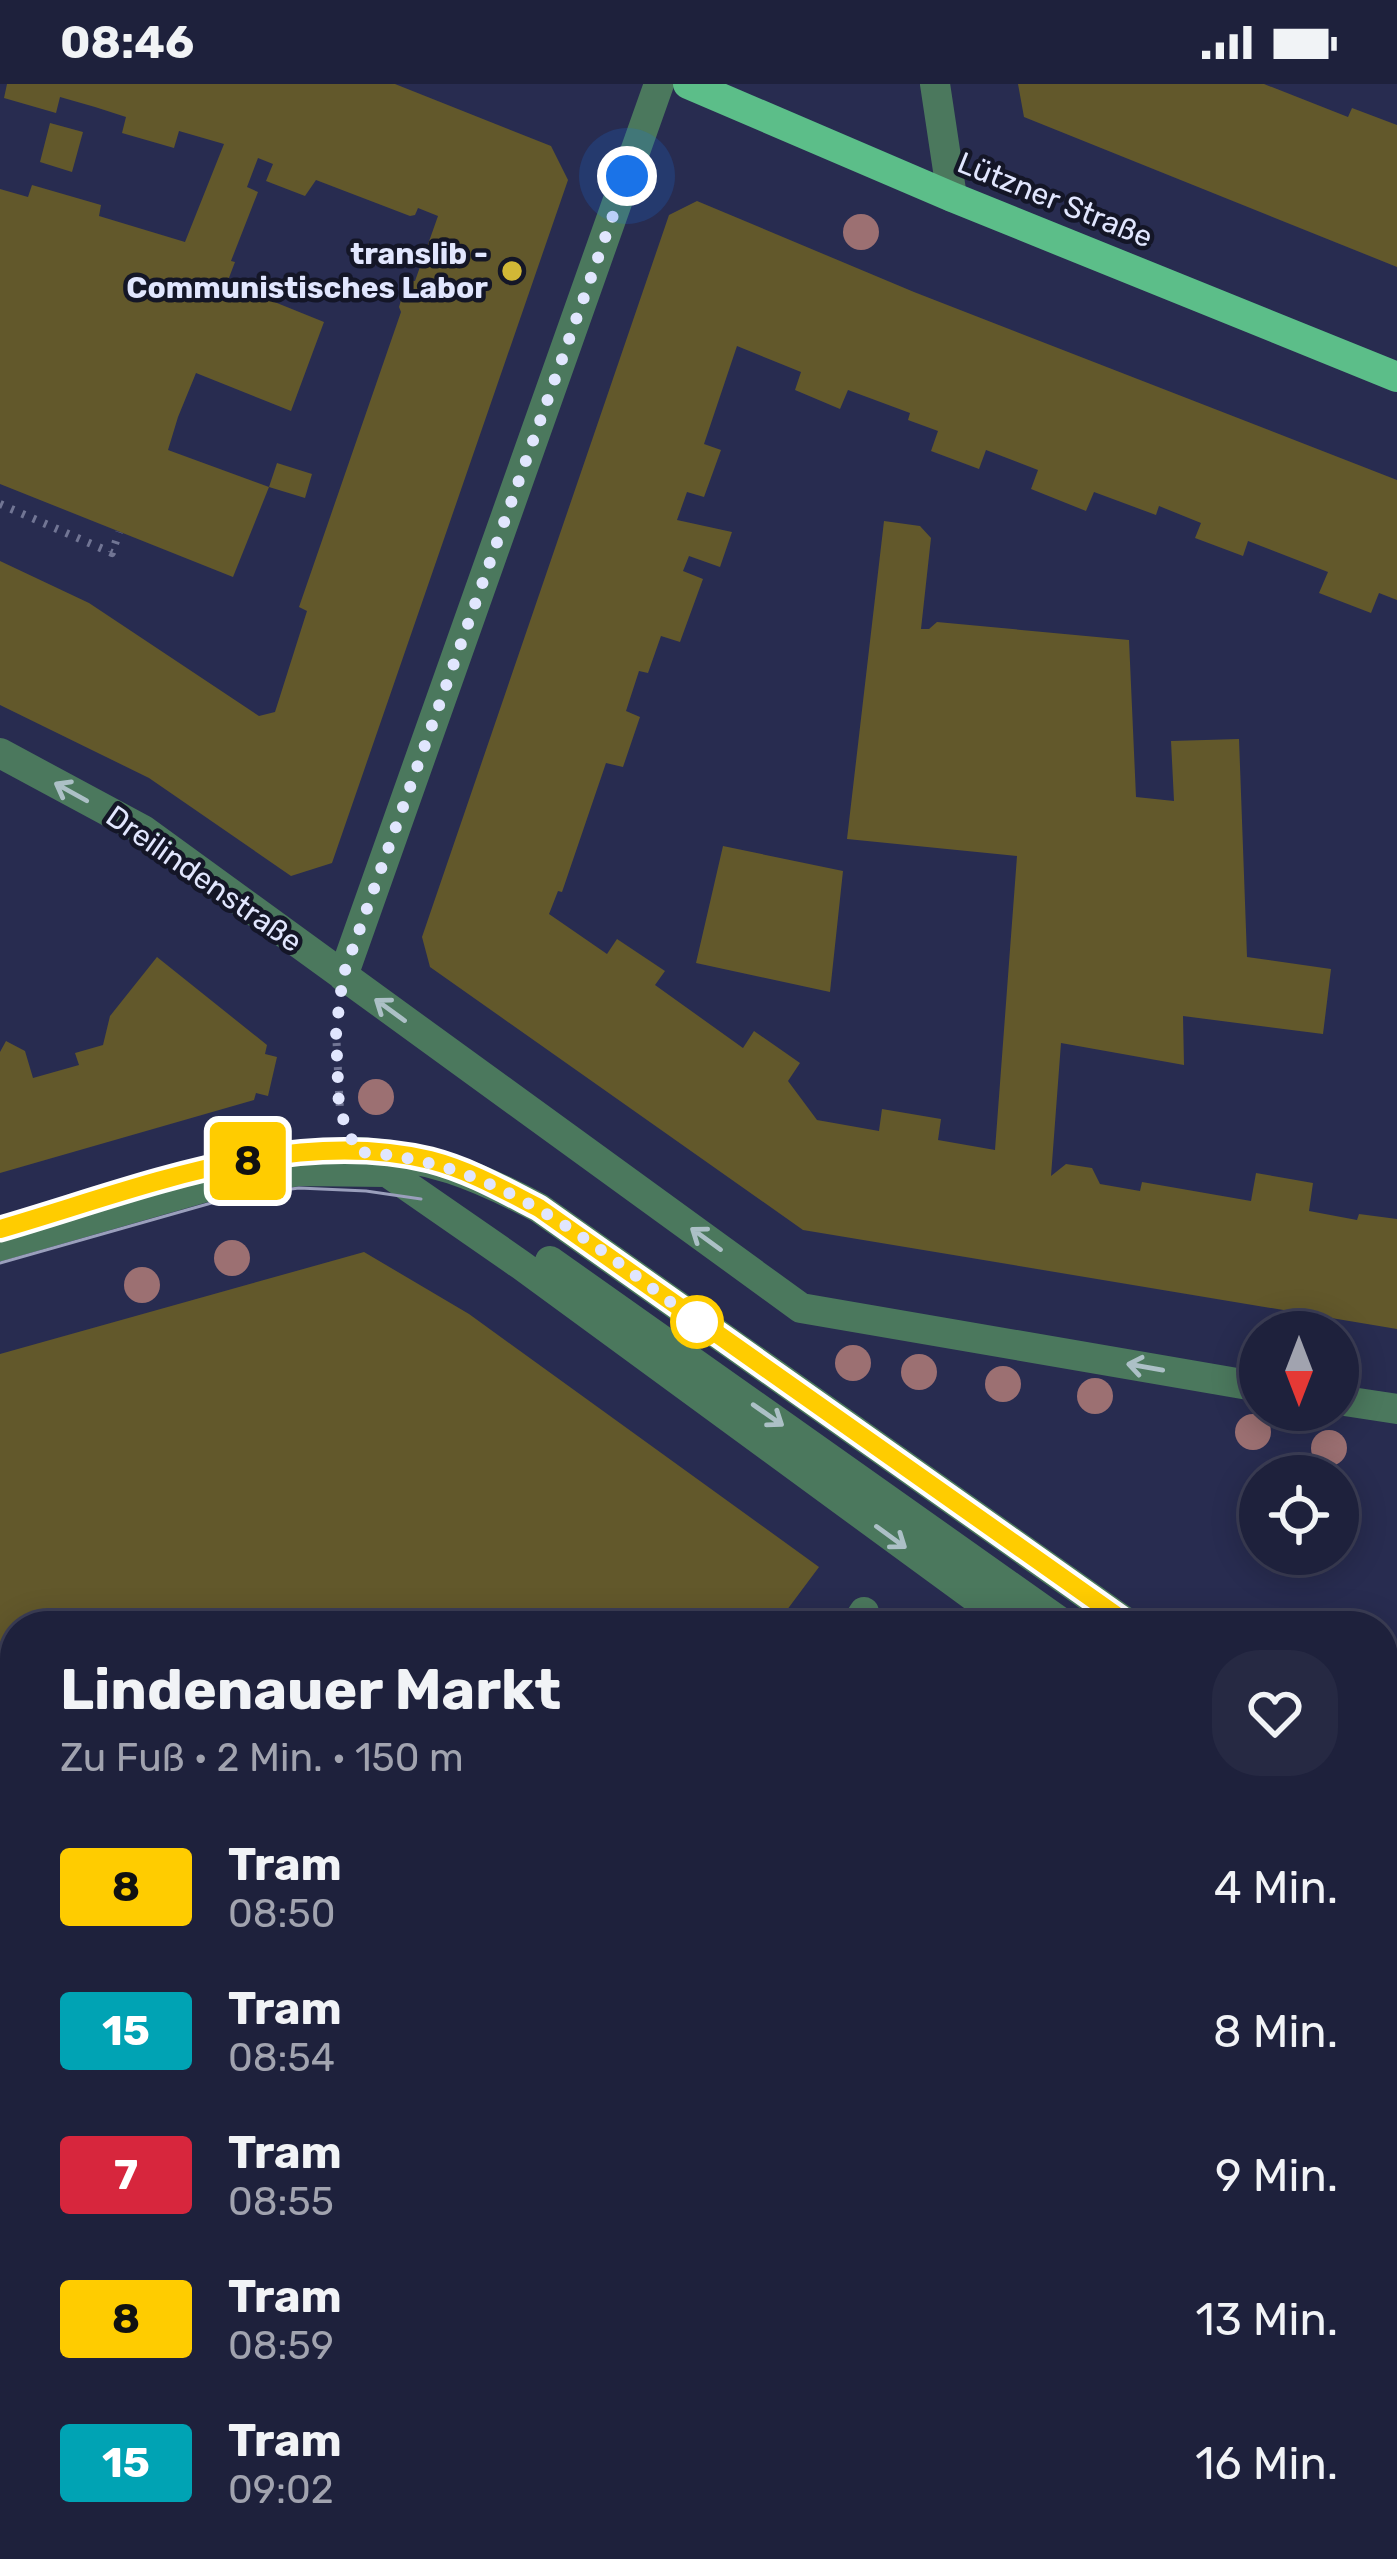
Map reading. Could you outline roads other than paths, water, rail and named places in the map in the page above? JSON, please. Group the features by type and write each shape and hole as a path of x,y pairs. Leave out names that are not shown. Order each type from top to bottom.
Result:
{"main road":[{"name":"Lützner Straße","path":"688,84 952,197 1397,377"}],"street":[{"path":"343,976 659,84"},
{"path":"935,84 952,197"},
{"name":"Dreilindenstraße","path":"0,754 142,830 801,1308 1239,1383"},
{"path":"994,1611 521,1265 357,1152 431,1160 472,1173 539,1208 1110,1611"},
{"path":"0,1246 230,1180 299,1171 472,1173"},
{"path":"421,1199 488,1222 530,1246 1045,1611"},
{"path":"1359,1403 1397,1409"}],"tram line":[{"path":"0,1229 223,1165 297,1154 357,1152"},
{"name":"8","path":"0,1229 223,1165 298,1154 397,1154 472,1173 539,1208 1110,1611"},
{"path":"0,1263 236,1196 299,1188 421,1199"}],"place":[{"name":"translib - Communistisches Labor","path":"512,271"}]}
